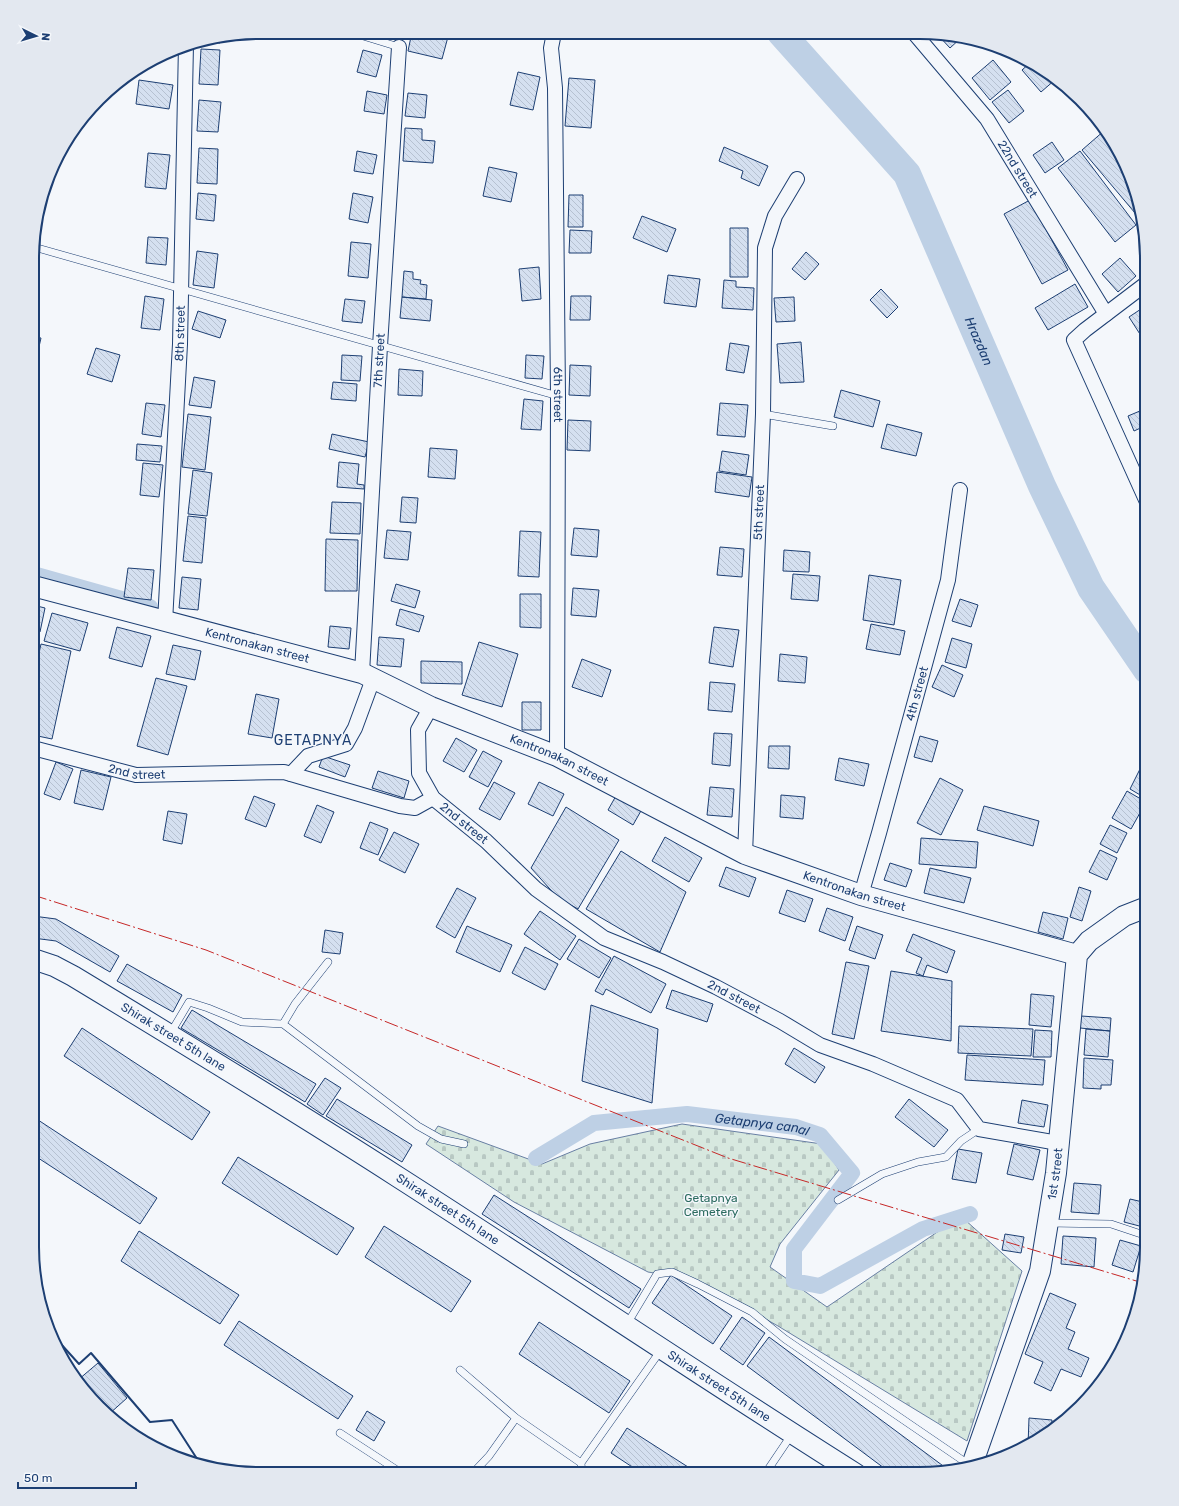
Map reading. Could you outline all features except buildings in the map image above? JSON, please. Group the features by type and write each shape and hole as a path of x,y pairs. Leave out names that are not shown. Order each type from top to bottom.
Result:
{"main road":[{"name":"Kentronakan street","path":"39,588 368,676 431,707 557,756 745,854 860,895 1076,956"},
{"path":"1076,956 1089,941 1124,916 1140,910"},
{"name":"1st street","path":"973,1460 1040,1271 1056,1173 1076,956"},
{"name":"Shirak street 5th lane","path":"39,961 54,966 73,976 168,1036 300,1115 845,1467"}],"street":[{"name":"6th street","path":"553,39 552,48 555,88 558,396 557,756"},
{"name":"22nd street","path":"919,39 987,119 1106,314"},
{"name":"7th street","path":"368,676 380,346 399,47"},
{"name":"8th street","path":"165,622 180,344 186,52"},
{"name":"5th street","path":"745,854 763,414 765,248 775,216 797,179"},
{"path":"1140,288 1074,340 1140,486"},
{"name":"4th street","path":"860,895 879,833 948,580 960,490"},
{"path":"290,774 308,756 346,744 355,728 368,676"},
{"name":"2nd street","path":"431,707 418,730 419,773 433,798 486,841 536,889 604,938 663,962 716,987 780,1021 820,1045 873,1064 957,1100 979,1129"},
{"name":"2nd street","path":"39,750 136,775 284,772 400,806 414,808 433,798"},
{"path":"979,1129 1058,1143"}],"lane":[{"path":"373,39 399,47"},
{"path":"39,248 558,396"},
{"path":"763,414 833,426"},
{"path":"283,1024 295,1004 328,962"},
{"path":"168,1036 189,1002 242,1022 283,1024 418,1126 441,1138 464,1144"},
{"path":"838,1200 882,1174 918,1162 946,1157 961,1141 979,1129"},
{"path":"1048,1223 1112,1224 1140,1234"},
{"path":"626,1326 657,1274 672,1272 752,1312 785,1339 965,1463"},
{"path":"580,1463 662,1350"},
{"path":"460,1370 516,1418 580,1463 581,1467"},
{"path":"479,1467 489,1456 516,1418"},
{"path":"340,1433 392,1467"},
{"path":"770,1467 792,1433"}],"green space":[{"name":"Getapnya Cemetery","path":"682,1124 822,1144 839,1170 780,1244 770,1267 827,1307 952,1222 964,1219 1022,1271 967,1441 778,1326 696,1280 648,1272 514,1202 426,1144 438,1126 542,1164 590,1144"}],"waterway":[{"name":"Hrazdan","path":"786,39 907,174 1042,486 1091,588 1140,660"},
{"path":"39,576 150,607"},
{"name":"Getapnya canal","path":"536,1158 594,1123 687,1114 796,1127 820,1135 852,1173 794,1249 794,1281 820,1286 923,1229 970,1214"}],"wall":[{"path":"64,1347 79,1364 91,1353 150,1422 172,1420 196,1457"}],"power":[{"path":"39,897 206,950 728,1158 1137,1281"}],"district":[{"name":"GETAPNYA","path":"313,740"}]}
